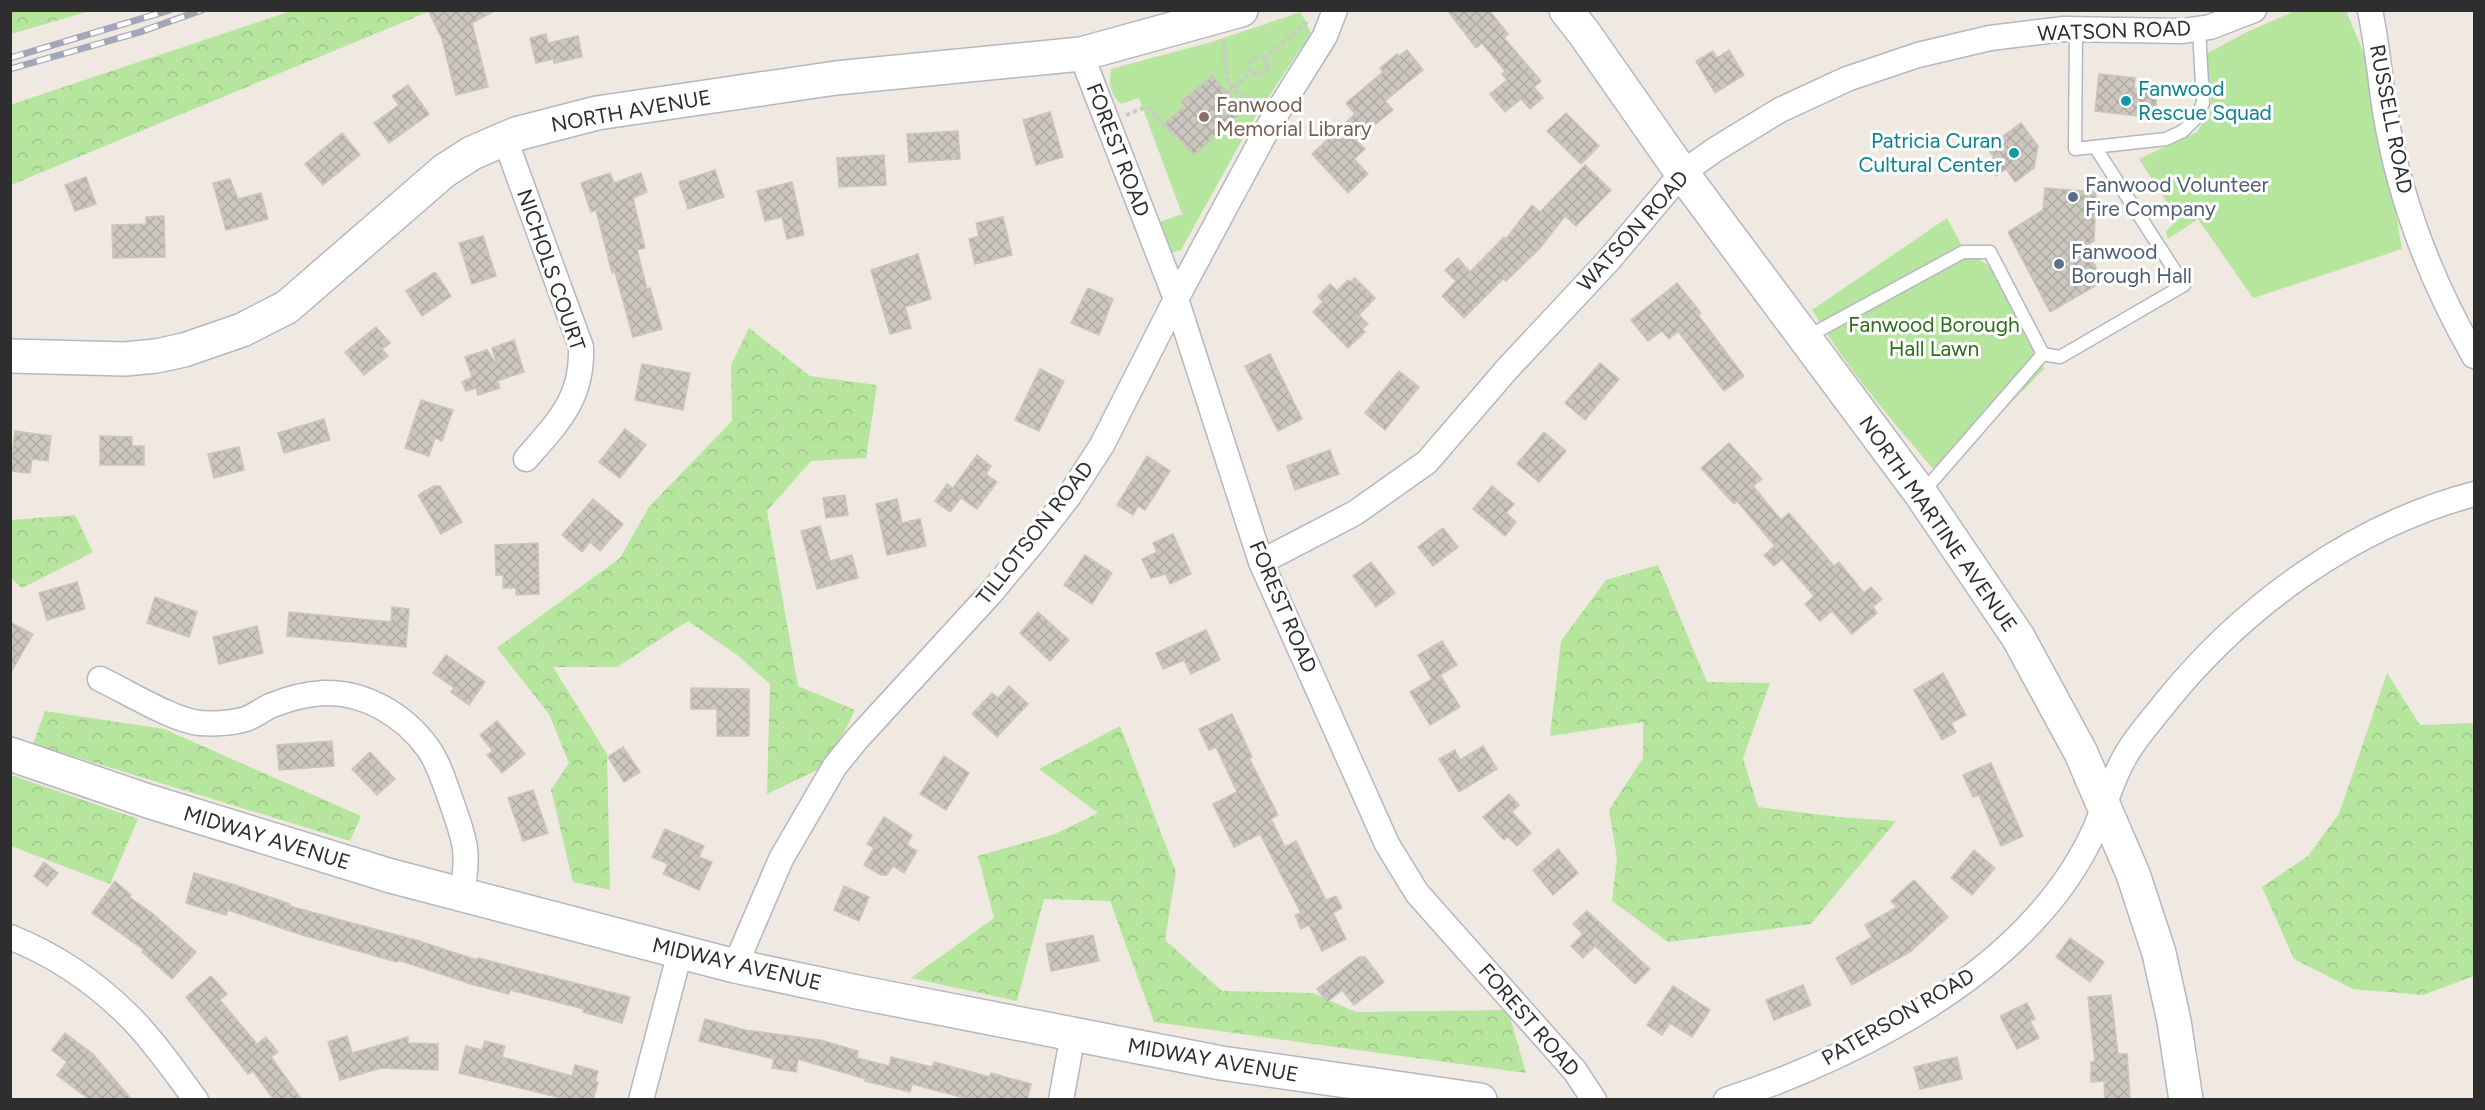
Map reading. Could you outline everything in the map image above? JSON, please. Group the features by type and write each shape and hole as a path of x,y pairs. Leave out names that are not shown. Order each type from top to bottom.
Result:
{"main road":[{"name":"NORTH MARTINE AVENUE","path":"1566,10 1682,173 1921,494 2018,637 2081,753 2133,874 2159,953 2174,1021 2186,1100"},
{"name":"NORTH AVENUE","path":"10,356 125,359 146,357 184,350 242,330 272,315 308,290 444,171 472,153 505,139 597,113 836,78 1081,54 1228,12"},
{"name":"MIDWAY AVENUE","path":"10,754 268,839 462,895 735,966 1073,1034 1302,1076 1480,1100"}],"street":[{"name":"TILLOTSON ROAD","path":"735,966 782,859 835,766 856,739 990,594 1069,496 1102,445 1176,299 1282,105 1325,36 1335,10"},
{"name":"WATSON ROAD","path":"1262,562 1355,513 1427,462 1508,368 1609,260 1682,173 1716,149 1780,110 1847,79 1918,55 1990,38 2076,30 2183,31 2210,27 2254,10"},
{"name":"RUSSELL ROAD","path":"2370,10 2379,52 2385,112 2400,182 2423,251 2452,318 2475,356"},
{"name":"FOREST ROAD","path":"1081,54 1176,299 1262,562 1386,844 1417,893 1575,1071 1593,1100"},
{"name":"NICHOLS COURT","path":"505,139 581,347 578,386 570,404 526,459"},
{"name":"PATERSON ROAD","path":"1726,1100 1782,1079 1886,1030 1974,976 2000,954 2043,910 2082,853 2104,806 2112,780 2127,753 2188,675 2237,625 2271,597 2325,561 2384,528 2445,502 2475,494"},
{"path":"100,679 175,716 199,723 223,723 245,719 295,697 323,693 346,694 369,701 389,711 411,728 429,749 440,773 465,841 467,870 462,895"},
{"path":"10,937 58,959 98,988 131,1017 196,1100"},
{"path":"641,1100 680,952"},
{"path":"1060,1100 1073,1034"}],"lane":[{"path":"2076,30 2075,149 2166,139 2183,131 2196,118 2204,103 2199,29"},
{"path":"2043,354 2060,357 2184,285 2095,147"},
{"path":"1804,338 1963,252 1990,252 2043,354"},
{"path":"1921,494 2043,354"}],"path":[{"path":"1228,12 1226,77 1232,90 1246,98 1282,105"},
{"path":"1264,59 1310,20"},
{"path":"1259,57 1264,59 1267,68 1264,72 1259,75 1252,72 1249,66 1251,60 1259,57"},
{"path":"1228,93 1252,72"},
{"path":"1108,122 1143,108 1150,108 1178,140"}],"green space":[{"path":"11,10 90,10 90,11 11,34"},
{"path":"291,11 430,11 11,185 10,105"},
{"path":"2295,11 2346,11 2371,70 2402,249 2253,298 2198,219 2168,239 2166,231 2178,219 2139,159 2197,132 2212,108 2204,55 2247,32"},
{"path":"1301,12 1311,33 1252,122 1181,250 1167,254 1157,223 1182,214 1139,98 1121,104 1117,100 1111,88 1111,69 1211,42","holes":["1212,76 1243,111 1194,155 1165,123 1184,106 1182,102"]},
{"name":"Fanwood Borough Hall Lawn","path":"1947,218 1963,248 1998,272 2030,333 2044,369 1939,476 1856,375 1812,310"},
{"path":"749,328 810,376 877,385 866,458 811,461 767,511 798,686 855,710 828,765 767,794 770,684 737,655 688,621 617,667 553,667 607,754 610,890 573,882 551,790 569,763 549,714 497,648 620,558 649,507 732,421 731,365"},
{"path":"75,515 93,552 22,588 11,578 11,520"},
{"path":"1658,565 1707,682 1770,683 1743,758 1758,807 1896,821 1811,924 1668,942 1612,901 1617,858 1609,810 1643,758 1643,722 1550,736 1561,641 1606,580"},
{"path":"2387,673 2420,725 2474,723 2474,976 2423,995 2353,989 2294,959 2262,887 2308,856 2339,814"},
{"path":"45,711 164,729 361,816 350,841 33,744"},
{"path":"1120,726 1176,872 1165,940 1222,991 1313,993 1356,1012 1508,1010 1526,1073 1154,1022 1110,901 1044,899 1017,1001 911,978 994,918 978,856 1055,834 1098,813 1039,769"},
{"path":"11,775 138,819 110,884 11,846"}],"building":[{"path":"428,10 496,10 472,23 488,87 456,95 442,39"},
{"path":"1447,10 1489,10 1508,34 1504,38 1541,81 1534,87 1543,98 1530,109 1521,99 1505,112 1490,94 1507,80 1502,74 1505,71 1482,43 1476,48"},
{"path":"546,34 548,43 578,36 582,57 554,63 553,59 536,63 530,38"},
{"path":"1407,50 1423,70 1385,101 1393,110 1356,140 1365,149 1354,159 1368,174 1348,193 1312,154 1355,114 1346,103 1383,72 1380,68 1397,54 1399,56"},
{"path":"1729,50 1744,75 1715,93 1696,61 1713,51 1717,58"},
{"name":"Fanwood Rescue Squad","path":"2099,74 2135,78 2134,88 2157,90 2155,118 2095,111"},
{"name":"Fanwood Memorial Library","path":"1212,76 1243,111 1194,155 1165,123 1185,106 1181,102"},
{"path":"408,85 429,114 389,143 374,123 399,105 392,96"},
{"path":"1050,112 1063,157 1036,165 1023,120"},
{"path":"1566,113 1599,146 1581,164 1547,131"},
{"name":"Patricia Curan Cultural Center","path":"2021,123 2038,146 2034,168 2015,182 2006,169 1996,176 1986,163 1994,157 1987,148"},
{"path":"958,131 960,159 909,162 907,134"},
{"path":"342,133 360,155 323,185 305,164"},
{"path":"884,155 886,185 839,187 837,158"},
{"path":"1585,165 1611,190 1576,226 1565,216 1540,248 1506,281 1503,279 1464,318 1442,296 1456,281 1445,270 1458,258 1470,272 1504,237 1506,239 1532,205 1540,212"},
{"path":"715,170 724,197 688,209 679,182"},
{"path":"610,173 614,183 641,173 647,192 633,198 645,248 637,250 647,289 650,288 662,329 633,337 615,272 612,273 596,210 591,212 581,183"},
{"path":"86,177 96,204 75,211 65,185"},
{"path":"230,179 238,199 261,193 268,219 226,230 213,183"},
{"path":"792,182 804,235 787,239 782,217 765,221 757,191"},
{"name":"Fanwood Borough Hall","path":"2045,188 2096,192 2094,241 2084,247 2104,281 2050,312 2008,232 2043,210"},
{"path":"164,216 165,257 113,258 112,225 146,224 146,217"},
{"path":"1003,217 1012,255 975,264 969,239 979,236 976,223"},
{"path":"483,236 496,276 472,284 459,243"},
{"path":"918,254 931,299 905,307 911,328 890,334 871,270"},
{"path":"435,272 451,296 422,316 406,291"},
{"path":"1355,278 1375,298 1359,315 1368,324 1362,329 1365,332 1348,348 1313,312 1323,302 1318,296 1330,284 1337,291 1348,280 1350,282"},
{"path":"1677,283 1701,313 1698,315 1744,376 1724,391 1678,331 1669,339 1662,331 1648,341 1631,320"},
{"path":"1088,288 1113,299 1099,335 1071,323"},
{"path":"376,327 390,343 382,349 388,356 364,375 345,352"},
{"path":"514,340 524,372 497,381 500,388 478,395 476,388 466,391 462,382 472,377 465,357 487,350 497,365 492,348"},
{"path":"1270,354 1302,419 1278,431 1245,366"},
{"path":"1600,363 1619,379 1585,420 1565,403"},
{"path":"642,364 690,373 683,410 635,400"},
{"path":"1040,369 1064,381 1039,431 1015,420"},
{"path":"1399,371 1419,387 1385,430 1365,413"},
{"path":"421,400 453,410 442,441 435,438 429,456 405,448"},
{"path":"324,419 330,440 284,453 278,433"},
{"path":"625,429 646,445 620,478 599,462"},
{"path":"15,431 51,436 48,461 32,459 30,473 10,471"},
{"path":"1544,432 1566,451 1539,482 1517,464"},
{"path":"100,436 132,437 132,446 144,446 144,465 100,465"},
{"path":"1729,443 1762,479 1753,486 1781,520 1789,513 1834,566 1839,562 1864,593 1871,587 1882,599 1873,607 1877,613 1852,634 1832,611 1820,621 1805,604 1814,596 1782,559 1774,566 1764,555 1775,546 1737,501 1734,504 1701,468"},
{"path":"239,447 244,470 214,478 208,454"},
{"path":"1330,450 1339,474 1295,490 1287,466"},
{"path":"977,455 991,466 986,474 997,482 977,509 961,498 950,512 935,501 947,484 953,488"},
{"path":"1147,456 1170,471 1145,510 1138,506 1133,515 1117,505"},
{"path":"434,486 440,486 462,522 441,534 418,495"},
{"path":"1492,486 1514,504 1506,513 1516,522 1505,536 1473,509"},
{"path":"845,495 848,515 826,518 823,498"},
{"path":"593,499 623,524 600,551 590,542 582,552 562,535"},
{"path":"897,499 902,523 920,519 926,546 887,555 876,504"},
{"path":"820,526 830,561 852,555 858,578 817,589 801,531"},
{"path":"1443,528 1458,547 1433,566 1418,547"},
{"path":"1173,534 1191,574 1170,584 1166,574 1151,578 1142,559 1157,552 1153,543"},
{"path":"538,543 539,594 516,595 516,588 503,588 503,575 496,575 495,545"},
{"path":"1085,555 1112,573 1092,604 1064,585"},
{"path":"1371,562 1395,593 1376,607 1353,576"},
{"path":"77,582 85,609 47,620 39,593"},
{"path":"155,597 197,612 189,637 147,623"},
{"path":"392,607 409,609 406,647 287,636 289,612 391,622"},
{"path":"1038,612 1069,640 1050,661 1020,633"},
{"path":"10,622 33,634 10,674"},
{"path":"257,626 263,653 219,664 213,637"},
{"path":"1206,630 1220,660 1191,674 1184,660 1163,669 1156,653"},
{"path":"1442,641 1457,665 1440,675 1460,707 1430,725 1410,692 1432,679 1418,655"},
{"path":"446,655 485,682 469,705 451,692 454,688 433,673"},
{"path":"1943,673 1966,715 1951,723 1956,732 1942,740 1914,690"},
{"path":"1009,686 1028,704 997,737 972,714 992,693 998,698"},
{"path":"691,688 749,689 749,736 717,736 717,709 691,709"},
{"path":"1232,714 1252,757 1249,758 1278,815 1271,819 1285,847 1296,841 1326,900 1336,896 1342,908 1333,913 1346,939 1322,951 1309,925 1301,929 1295,915 1301,913 1260,834 1234,847 1213,804 1237,792 1216,747 1209,750 1199,729"},
{"path":"497,721 525,754 502,773 487,755 493,751 480,735"},
{"path":"332,741 334,766 279,770 277,745"},
{"path":"1483,746 1497,769 1459,792 1439,759 1455,750 1460,760"},
{"path":"623,747 640,772 624,782 608,757"},
{"path":"370,752 395,779 377,795 352,769"},
{"path":"944,756 969,773 946,810 920,794"},
{"path":"1991,763 2023,836 2001,846 1979,795 1973,797 1963,775"},
{"path":"533,790 548,833 523,841 508,798"},
{"path":"1509,794 1519,805 1512,812 1531,833 1517,846 1508,837 1504,840 1483,817"},
{"path":"884,817 912,835 907,845 917,851 904,873 893,866 887,875 881,875 864,865 874,848 867,844"},
{"path":"665,829 704,846 699,857 712,862 699,890 663,874 668,864 652,857"},
{"path":"1558,849 1578,873 1553,895 1533,870"},
{"path":"1974,850 1995,868 1972,895 1951,878"},
{"path":"44,862 58,873 47,886 34,876"},
{"path":"194,873 290,904 289,906 419,941 477,960 478,958 630,997 622,1023 583,1012 584,1009 510,990 509,994 471,984 398,960 397,962 299,934 228,910 226,915 186,903"},
{"path":"1914,880 1948,917 1910,952 1852,985 1836,958 1872,937 1865,925 1897,907 1891,901"},
{"path":"115,881 131,895 129,897 152,913 196,952 172,979 142,952 144,950 92,913"},
{"path":"844,886 869,897 859,921 834,910"},
{"path":"1587,911 1650,969 1635,984 1595,946 1583,958 1571,946 1583,934 1573,924"},
{"path":"1093,935 1099,961 1051,971 1046,944"},
{"path":"2070,938 2104,962 2090,982 2056,957"},
{"path":"1359,957 1365,957 1384,982 1354,1005 1342,990 1327,1002 1317,989"},
{"path":"211,976 227,994 220,1000 257,1044 266,1037 278,1052 271,1057 302,1100 274,1100 253,1071 248,1074 186,997"},
{"path":"1803,985 1811,1005 1774,1020 1766,1000"},
{"path":"1673,986 1710,1010 1692,1037 1670,1023 1662,1035 1647,1025"},
{"path":"2111,995 2118,1054 2127,1054 2130,1100 2105,1100 2104,1081 2091,1082 2091,1062 2095,1062 2088,997"},
{"path":"2027,1003 2035,1019 2030,1021 2039,1038 2017,1049 2000,1016"},
{"path":"705,1019 745,1030 820,1040 858,1051 857,1058 889,1066 891,1057 932,1067 934,1062 990,1077 991,1073 1031,1084 1027,1100 972,1100 912,1084 910,1092 865,1081 866,1079 798,1059 796,1072 772,1068 774,1059 699,1041"},
{"path":"65,1033 93,1054 132,1100 90,1100 57,1075 67,1062 52,1050"},
{"path":"347,1036 352,1053 408,1037 408,1043 438,1044 438,1070 381,1068 340,1080 328,1042"},
{"path":"485,1041 505,1046 502,1057 572,1076 575,1065 598,1071 595,1082 598,1082 593,1100 569,1100 459,1073 466,1046 482,1050"},
{"path":"1957,1057 1962,1079 1920,1089 1914,1067"}],"railway":[{"path":"10,58 170,10"},
{"path":"10,69 140,32 202,10"}],"place":[{"name":"Fanwood Rescue Squad","path":"2126,101"},
{"name":"Fanwood Memorial Library","path":"1204,117"},
{"name":"Patricia Curan Cultural Center","path":"2014,153"},
{"name":"Fanwood Volunteer Fire Company","path":"2073,197"},
{"name":"Fanwood Borough Hall","path":"2059,264"}]}
